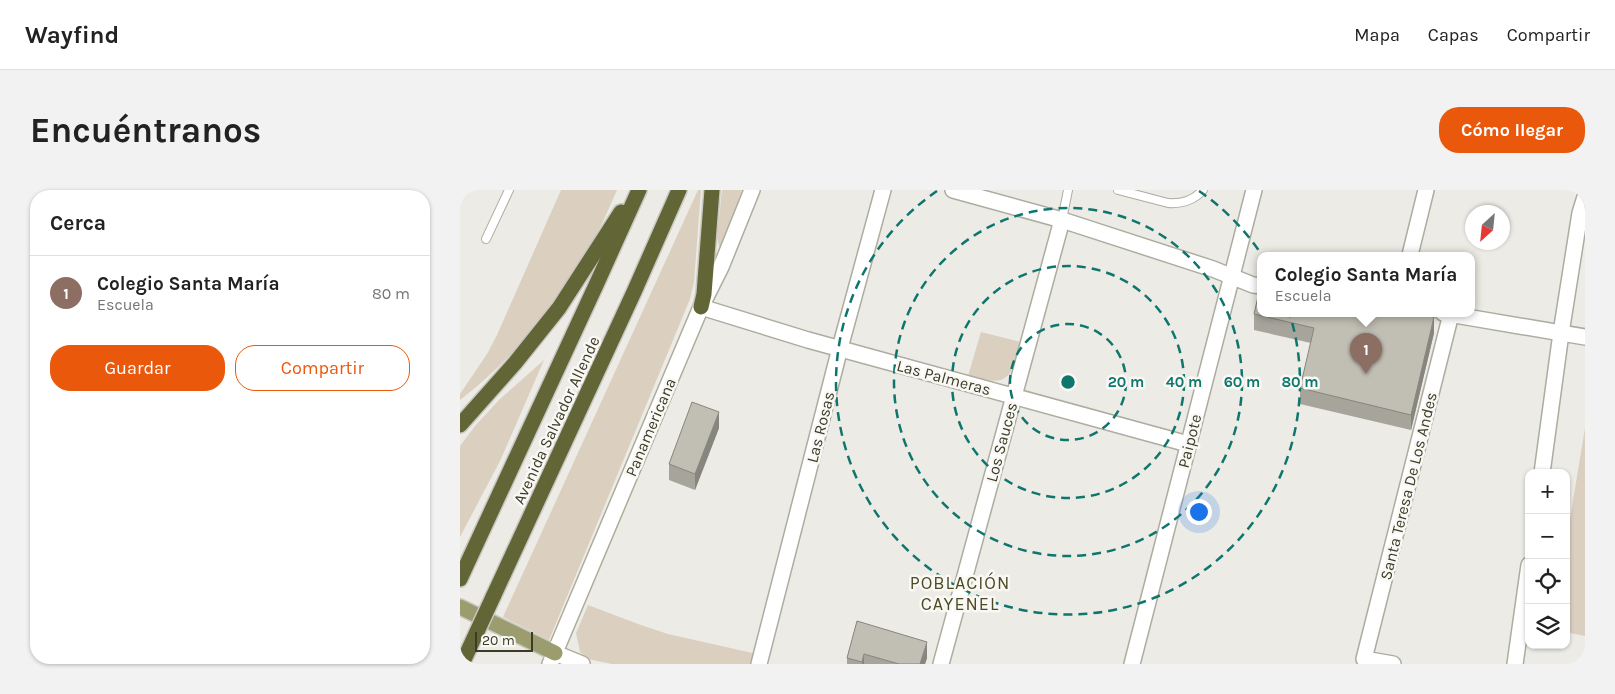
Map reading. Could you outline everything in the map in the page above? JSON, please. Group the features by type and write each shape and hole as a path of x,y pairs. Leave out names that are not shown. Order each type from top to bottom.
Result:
{"highway":[{"path":"460,425 515,363 559,308 637,190"},
{"name":"Avenida Salvador Allende","path":"460,579 598,284 637,190"},
{"name":"Avenida Salvador Allende","path":"462,664 630,301 679,190"},
{"path":"701,306 704,294 712,190"}],"main road":[{"path":"460,607 552,658"},
{"path":"460,659 471,664"}],"street":[{"name":"Panamericana","path":"552,658 701,306 721,267 752,190"},
{"name":"Las Rosas","path":"759,664 840,348 883,190"},
{"path":"952,190 1062,220 1231,275 1257,286"},
{"name":"Paipote","path":"1132,664 1254,190"},
{"path":"1411,252 1426,190"},
{"path":"1543,469 1561,333 1580,214 1585,197"},
{"name":"Los Sauces","path":"941,664 1062,220"},
{"name":"Las Palmeras","path":"701,306 840,348 1188,444"},
{"name":"Santa Teresa De Los Andes","path":"1393,664 1364,659 1446,317"},
{"path":"1470,317 1585,337"},
{"path":"1515,664 1525,593"},
{"path":"552,658 582,664"}],"lane":[{"path":"486,239 509,190"},
{"path":"1062,220 1068,190"},
{"path":"1118,190 1168,203 1176,203 1191,200 1203,190"}],"shaded area":[{"path":"561,190 617,190 602,224 554,303 537,325 500,365 460,400 460,394 487,354 497,335"},
{"path":"698,190 701,190 694,282 690,299 549,640 503,617"},
{"path":"722,190 742,190 720,250 717,237"},
{"path":"981,332 1021,342 1011,372 1000,380 992,381 968,376"},
{"path":"544,360 500,461 460,537 460,446 475,426 500,399"},
{"path":"1585,428 1585,636 1570,633 1570,519"},
{"path":"588,605 668,634 757,654 755,664 612,664 588,659 580,652 576,633"}],"building":[{"path":"1257,301 1257,315 1254,314"},
{"path":"1267,317 1434,317 1411,415 1300,388 1314,328"},
{"path":"692,402 719,412 695,474 669,464"},
{"path":"857,621 927,642 920,664 899,664 864,654 862,662 847,658"}],"place":[{"name":"Colegio Santa María","path":"1366,374"}],"district":[{"name":"POBLACIÓN CAYENEL","path":"960,593"}]}
